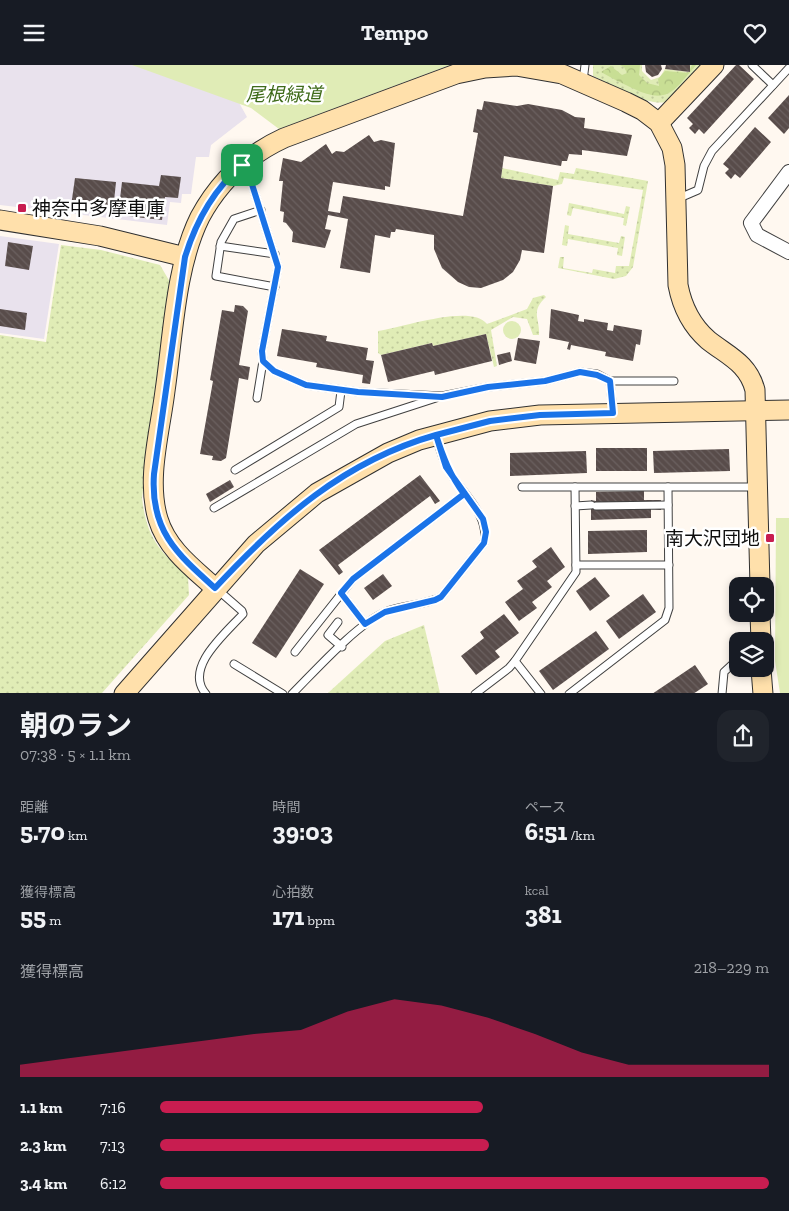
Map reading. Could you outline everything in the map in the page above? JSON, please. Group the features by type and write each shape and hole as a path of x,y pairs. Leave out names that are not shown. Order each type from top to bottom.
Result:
{"street":[{"path":"659,123 714,65"},
{"path":"215,588 181,557 162,532 153,491 185,257 194,229 208,204 226,179 242,165 265,148 284,138 456,74 485,68 529,67 562,74 584,73 659,123 673,151 677,199 678,285 682,302 701,332 735,358 748,373 755,390 760,577"},
{"path":"789,172 751,223 756,235 789,251"},
{"path":"0,220 100,236 185,257"},
{"path":"124,693 215,588 256,544 317,493 388,453 436,435 490,421 532,416 789,410"},
{"path":"762,677 763,693"}],"lane":[{"path":"752,65 773,85"},
{"path":"677,199 698,190 704,166 712,151 789,68"},
{"path":"242,165 250,178 278,267 262,345 263,361 257,398"},
{"path":"261,210 234,219 220,246 216,276 275,287"},
{"path":"220,246 275,254"},
{"path":"263,361 274,371 294,381 320,388 340,391 442,397"},
{"path":"214,508 356,424 442,397 488,387 545,381 580,372 597,375 610,381 674,381"},
{"path":"610,381 613,413"},
{"path":"235,470 339,407 340,391"},
{"path":"292,693 365,624 385,612 441,597 484,543 486,532 483,519 446,467 436,435"},
{"path":"522,487 758,487"},
{"path":"475,693 509,668 515,661 576,571 575,487"},
{"path":"569,693 665,620 669,608 668,487"},
{"path":"295,652 353,579 464,494"},
{"path":"575,506 668,505"},
{"path":"576,565 669,565"},
{"path":"206,693 200,682 201,666 243,614 242,611 215,588"},
{"path":"341,593 365,624"},
{"path":"338,622 328,635 342,647"},
{"path":"515,661 541,693"},
{"path":"234,664 283,693"},
{"path":"721,693 724,673 729,668"}],"shaded area":[{"path":"0,65 138,65 237,99 247,117 211,145 209,157 196,157 191,194 182,194 181,203 170,202 167,225 0,205"},
{"path":"0,236 59,244 44,339 0,333"}],"green space":[{"name":"尾根緑道","path":"132,65 450,65 279,129 251,108"},
{"path":"593,65 642,65 642,71 651,80 660,77 665,69 689,72 690,65 703,65 670,101 662,103 642,99 593,76"},
{"path":"620,65 640,65 639,75 647,83 659,86 658,79 665,71 688,73 692,65 696,65 675,89 662,95 654,95 632,88 601,72 611,66 622,75 627,73 624,67"},
{"path":"502,168 558,180 560,172 574,174 576,168 648,181 633,267 626,276 614,279 558,268 560,257 564,257 563,268 592,273 593,269 615,273 616,266 629,266 643,190 564,178 562,184 553,186 501,178"},
{"path":"569,203 624,214 626,206 630,207 626,226 623,225 624,218 573,208 571,216 567,215"},
{"path":"565,225 569,226 568,234 619,243 621,236 625,237 622,256 617,255 618,248 568,239 567,246 562,245"},
{"path":"61,245 101,250 160,265 170,282 142,498 151,534 162,551 188,577 189,595 102,693 0,693 0,335 46,342"},
{"path":"544,295 546,297 541,302 537,311 539,335 533,335 527,319 513,317 491,330 497,366 494,367 486,334 433,346 432,343 381,355 378,353 378,331 452,316 479,318 487,324 527,309 533,298"},
{"path":"508,321 516,321 521,326 519,337 508,339 503,334 503,326"},
{"path":"776,518 789,518 789,693 780,693 775,661"},
{"path":"424,625 440,693 328,693 385,641"}],"building":[{"path":"645,65 661,65 662,69 658,75 652,77 646,72"},
{"path":"666,65 690,65 690,72 665,69"},
{"path":"736,65 739,65 754,79 704,134 699,129 695,134 689,128 693,124 687,118"},
{"path":"789,95 789,128 784,134 768,118"},
{"path":"484,101 517,106 528,104 562,110 575,117 585,118 584,128 632,135 627,156 582,150 582,155 569,154 567,161 562,161 561,166 504,156 501,178 553,186 544,253 522,250 520,260 513,272 503,280 481,288 469,287 458,282 442,268 434,249 434,235 396,229 395,232 391,232 390,238 375,235 370,273 340,268 348,219 328,215 325,229 331,230 325,248 292,242 293,232 283,222 284,212 280,211 283,181 279,181 283,158 301,162 326,144 332,154 336,151 344,152 369,135 374,142 381,140 395,143 390,187 385,186 385,190 333,182 328,211 340,213 343,196 463,216 478,133 473,132 477,109 482,110"},
{"path":"755,127 771,142 740,178 735,174 731,179 725,173 729,169 723,164"},
{"path":"161,175 181,177 178,198 165,197 162,220 118,215 122,182 159,186"},
{"path":"75,178 116,182 113,211 71,206"},
{"path":"8,242 33,246 29,270 5,266"},
{"path":"235,305 243,306 248,311 239,365 250,367 248,380 239,378 226,458 221,461 212,460 213,456 200,454 213,381 210,380 222,310 234,312"},
{"path":"0,309 27,313 25,330 0,326"},
{"path":"551,309 579,315 578,321 584,322 584,319 608,323 607,330 613,331 614,325 642,330 640,345 636,344 633,361 605,356 606,352 571,345 570,350 567,349 569,342 549,338"},
{"path":"282,329 327,336 326,341 368,348 366,360 374,361 370,384 362,383 363,375 316,367 317,363 277,356"},
{"path":"486,334 492,361 435,375 434,371 388,382 381,355 432,343 433,346"},
{"path":"518,338 540,341 536,364 514,360"},
{"path":"510,352 512,361 499,365 497,355"},
{"path":"596,448 647,448 647,471 596,471"},
{"path":"729,449 730,471 654,473 653,451"},
{"path":"586,451 587,473 510,476 510,453"},
{"path":"420,475 440,501 435,504 430,496 338,565 343,572 339,575 319,550"},
{"path":"230,480 234,487 210,502 206,494"},
{"path":"644,491 644,500 661,500 661,510 651,509 651,518 591,520 591,500 596,501 596,492"},
{"path":"647,530 647,552 588,554 588,531"},
{"path":"551,547 565,567 547,581 552,587 532,602 537,608 519,621 505,602 523,589 517,581 537,567 532,561"},
{"path":"300,569 324,584 276,658 252,643"},
{"path":"383,574 392,586 373,600 364,588"},
{"path":"595,577 610,596 590,611 576,591"},
{"path":"643,594 656,612 619,639 606,621"},
{"path":"504,614 519,633 495,651 500,657 476,675 461,656 484,638 480,632"},
{"path":"596,631 609,649 553,690 539,671"},
{"path":"695,665 708,684 694,693 653,693"}],"place":[{"name":"神奈中多摩車庫","path":"22,208"},
{"name":"南大沢団地","path":"770,538"}],"route":[{"path":"242,165 216,191 194,229 185,257 154,474 154,505 162,532 181,557 215,588 256,544 290,513 317,493 357,468 419,440 436,435 446,467 483,519 486,532 484,543 445,593 435,600 396,608 365,624 341,593 353,579 464,494 446,467 440,447 436,435 490,421 540,415 613,413 610,381 606,377 580,372 545,381 488,387 442,397 340,391 320,388 294,381 274,371 263,361 262,345 278,267 250,178 242,165"}]}
